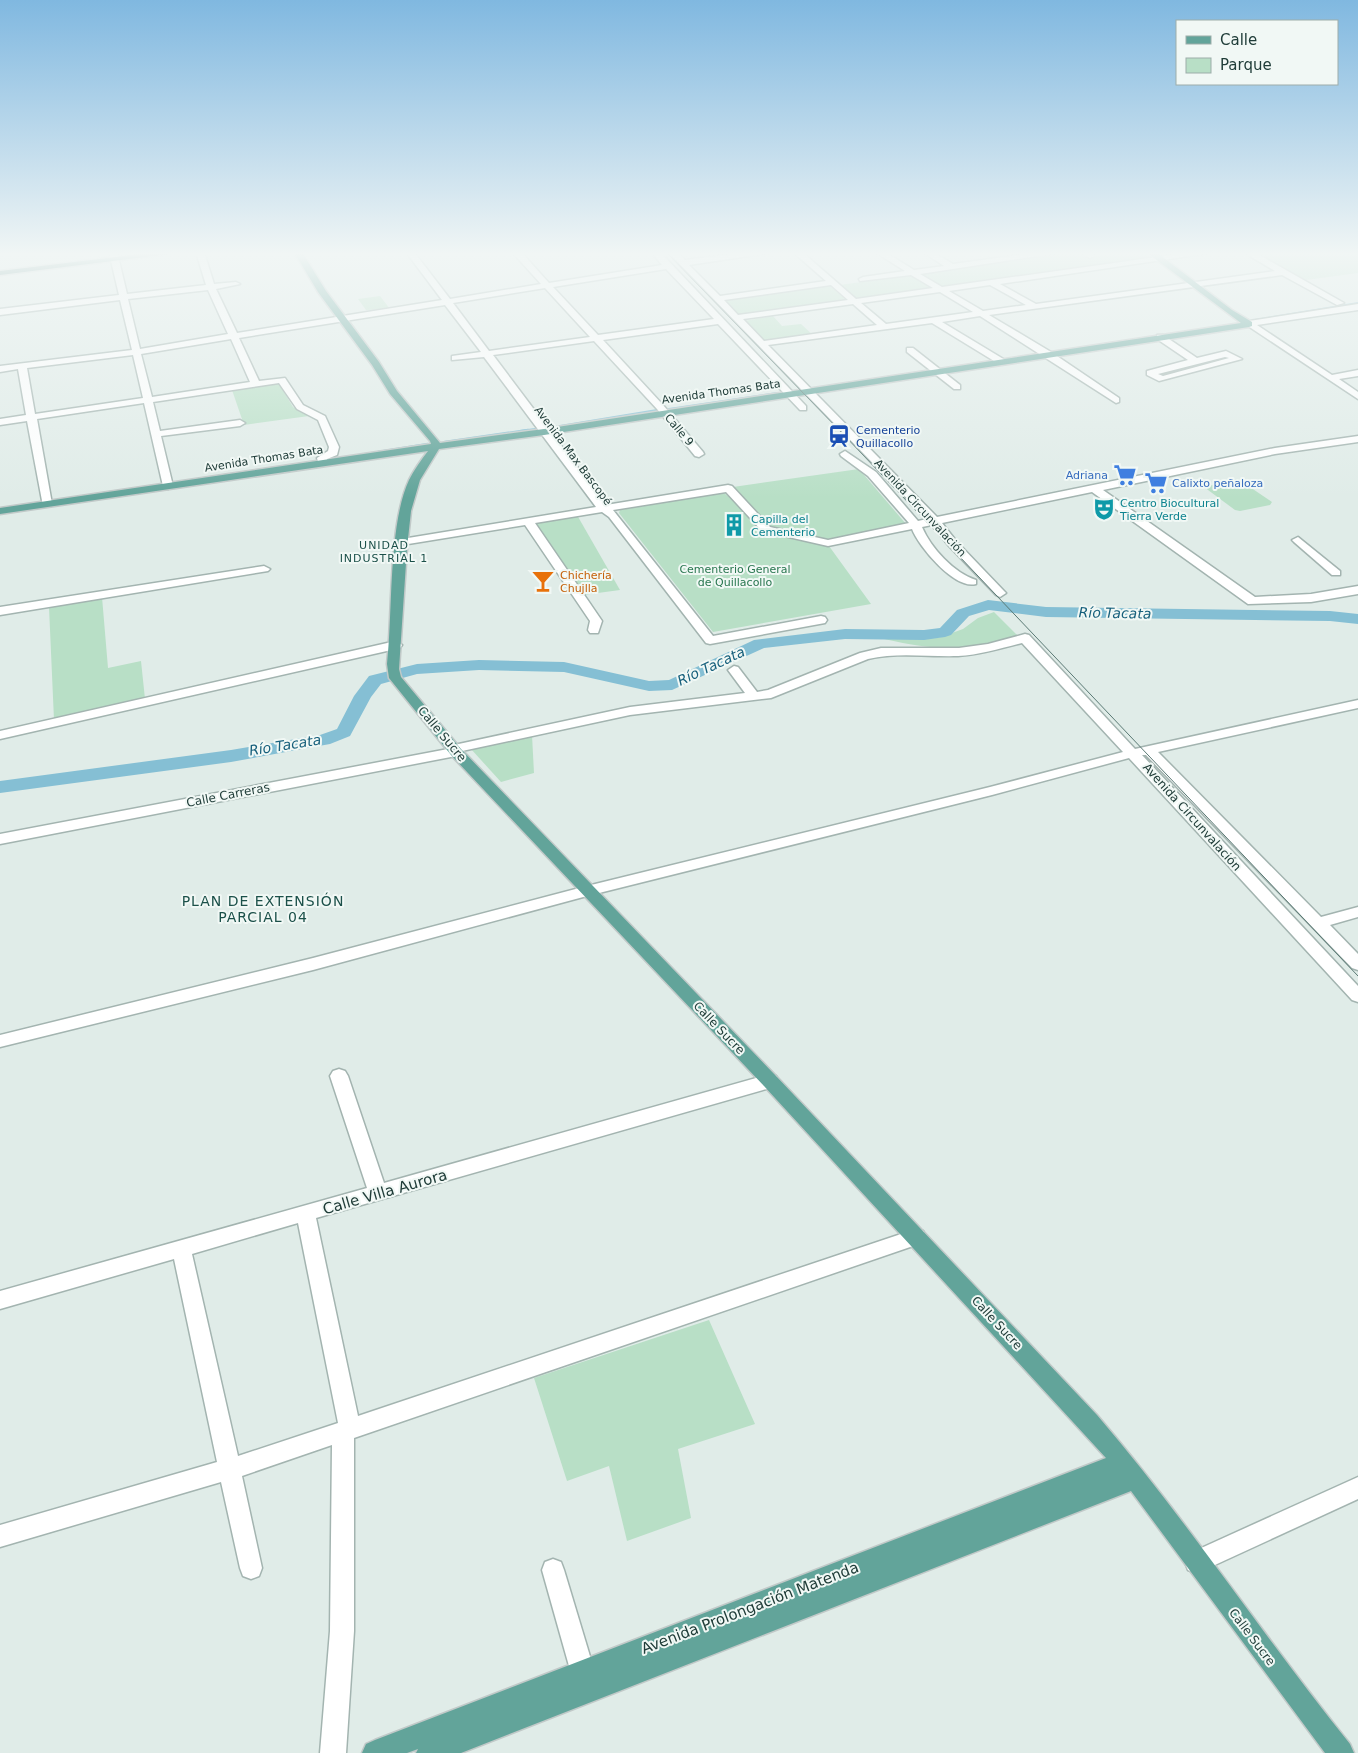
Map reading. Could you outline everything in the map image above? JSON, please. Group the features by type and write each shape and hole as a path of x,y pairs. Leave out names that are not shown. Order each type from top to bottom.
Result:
{"main road":[{"path":"354,334 376,364 393,392 435,440 436,446"},
{"name":"Avenida Thomas Bata","path":"0,511 1167,334"},
{"name":"Avenida Thomas Bata","path":"1044,352 1179,334"},
{"name":"Calle Sucre","path":"436,446 415,478 410,493 402,542 393,675 455,751 770,1081 1089,1422 1129,1471 1299,1700 1341,1753"},
{"name":"Avenida Prolongación Matenda","path":"375,1753 1129,1471"},
{"name":"Avenida Prolongación Matenda","path":"429,1753 1129,1471"}],"street":[{"path":"131,334 168,486"},
{"path":"0,369 136,352 248,334"},
{"name":"Avenida Max Bascopé","path":"476,334 544,429 610,510 710,640 821,620"},
{"name":"Calle 9","path":"591,334 663,410 699,454"},
{"path":"455,358 626,334"},
{"path":"733,334 803,408"},
{"name":"Avenida Circunvalación","path":"750,334 936,522 953,544 1000,593"},
{"path":"760,344 834,334"},
{"path":"955,334 998,360"},
{"path":"1013,334 1116,400"},
{"path":"1264,334 1358,396"},
{"path":"235,336 256,385"},
{"path":"1160,337 1195,361 1226,354 1237,359 1162,379 1150,373 1195,361"},
{"path":"910,350 957,387"},
{"path":"22,366 47,504"},
{"path":"1330,378 1358,374"},
{"path":"0,422 282,380 300,407 322,418 334,447 333,453 322,458 323,463"},
{"path":"156,434 240,423"},
{"path":"402,542 528,521 610,510 728,488 766,529 828,542 936,522 1275,451 1358,439"},
{"name":"Avenida Circunvalación","path":"845,454 872,474 916,525 922,540 958,578 972,582"},
{"path":"1095,489 1252,601 1311,598 1358,590"},
{"path":"528,521 596,621 594,630"},
{"path":"1298,540 1336,573"},
{"path":"0,611 264,569"},
{"name":"Avenida Circunvalación","path":"1025,638 1134,753 1299,935 1358,996"},
{"name":"Calle Carreras","path":"0,839 455,751 630,711 771,694 864,656 881,652 960,652 989,648 1025,638"},
{"path":"0,735 396,645"},
{"path":"734,670 753,695"},
{"path":"0,1042 285,971 587,891 992,791 1134,753 1358,704"},
{"name":"Avenida Circunvalación","path":"1150,751 1358,964"},
{"path":"1319,923 1358,912"},
{"path":"339,1076 378,1194"},
{"name":"Calle Villa Aurora","path":"0,1300 182,1250 770,1081"},
{"path":"306,1214 347,1430 342,1631 333,1753"},
{"path":"0,1536 230,1469 916,1237"},
{"path":"182,1250 251,1568"},
{"path":"1196,1562 1358,1488"},
{"path":"553,1570 583,1674"}],"green space":[{"path":"756,334 812,334 814,336 763,342"},
{"path":"279,384 293,407 309,416 244,425 232,390"},
{"path":"859,469 906,524 827,539 769,526 733,487"},
{"path":"1238,479 1272,502 1270,505 1240,511 1235,510 1204,487"},
{"name":"Cementerio General de Quillacollo","path":"724,493 744,509 763,532 829,546 871,604 713,632 619,513 620,510"},
{"path":"577,515 620,590 583,595 534,523"},
{"path":"102,597 108,668 141,661 145,699 54,720 49,607"},
{"path":"994,612 1019,637 983,645 951,648 920,646 884,639 938,638 963,629 978,618"},
{"path":"532,735 534,773 501,782 471,749"},
{"path":"709,1320 755,1424 678,1449 691,1518 627,1541 609,1466 567,1481 534,1378"}],"waterway":[{"path":"669,409 777,393"},
{"path":"560,426 657,410"},
{"path":"520,431 535,429"},
{"path":"445,442 528,430"},
{"path":"378,452 428,444"},
{"path":"104,493 118,491"},
{"name":"Río Tacata","path":"0,787 231,756 324,740 344,732 363,696 375,680 417,669 479,665 564,667 649,686 672,685 760,643 845,634 924,635 945,632 963,613 988,605 1018,607 1046,612 1330,616 1358,619"}],"tram line":[{"path":"746,334 1358,976"}],"place":[{"name":"Cementerio Quillacollo","path":"839,436"},
{"name":"Adriana","path":"1125,475"},
{"name":"Calixto peñaloza","path":"1156,483"},
{"name":"Centro Biocultural Tierra Verde","path":"1104,509"},
{"name":"Capilla del Cementerio","path":"734,525"},
{"name":"Chichería Chujlla","path":"543,581"}],"district":[{"name":"UNIDAD INDUSTRIAL 1","path":"384,551"},
{"name":"PLAN DE EXTENSIÓN PARCIAL 04","path":"263,910"}]}
